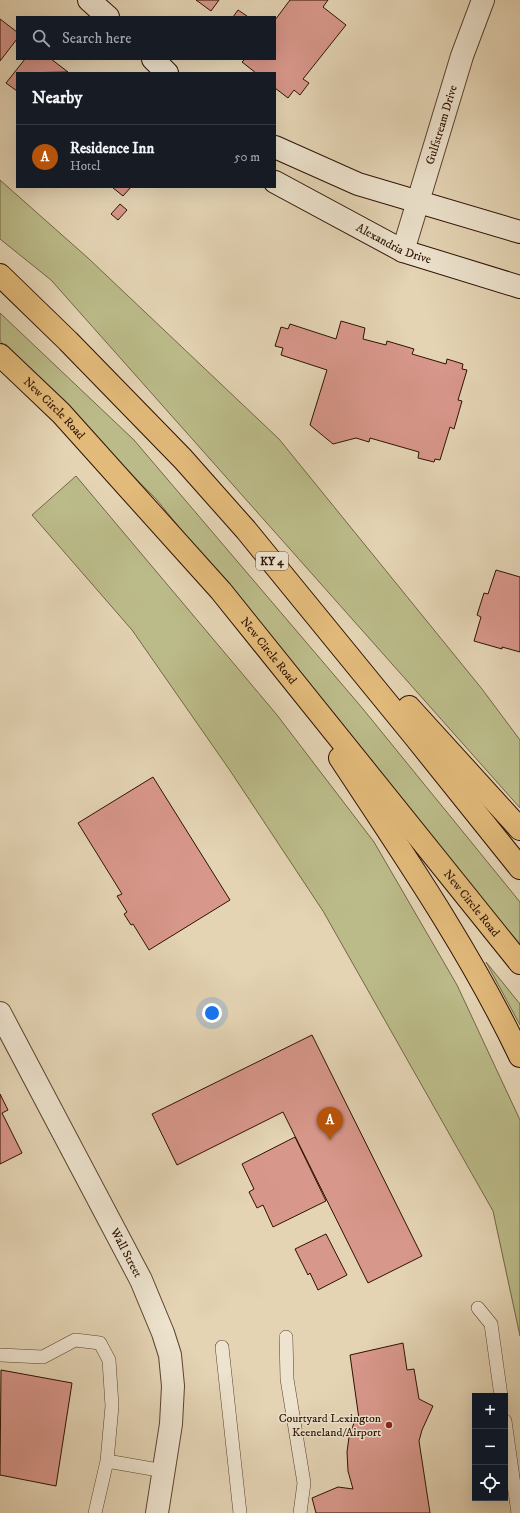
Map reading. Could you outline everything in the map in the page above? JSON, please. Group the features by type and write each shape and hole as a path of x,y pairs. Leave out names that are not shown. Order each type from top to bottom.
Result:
{"highway":[{"name":"KY 4","path":"0,275 68,341 183,459 246,530 520,868"},
{"name":"New Circle Road","path":"0,355 61,413 170,532 221,591 262,640 520,963"},
{"path":"246,530 520,829"},
{"path":"262,640 406,858 464,949 502,1018 520,1056"}],"street":[{"path":"89,0 107,16"},
{"name":"Gulfstream Drive","path":"403,251 462,56 483,0"},
{"path":"154,60 166,72"},
{"path":"276,147 358,184 520,232"},
{"name":"Alexandria Drive","path":"276,183 403,251 520,287"},
{"name":"Wall Street","path":"0,1013 141,1280 170,1355 173,1386 171,1424 157,1513"}],"lane":[{"path":"478,1308 491,1324 502,1393"},
{"path":"286,1337 287,1379 304,1484 300,1513"},
{"path":"0,1355 43,1357 75,1340 100,1343 109,1360 112,1406 107,1460 95,1513"},
{"path":"222,1347 240,1513"},
{"path":"506,1429 518,1513"},
{"path":"107,1460 164,1470"}],"green space":[{"path":"0,180 88,258 279,439 482,689 520,740 520,808 51,280 0,239"},
{"path":"0,313 134,440 363,709 520,902 520,948 157,500 0,341"},
{"path":"76,476 277,715 374,842 457,985 520,1120 520,1336 493,1211 323,911 229,769 132,630 32,515"},
{"path":"486,962 520,1004 520,1025"}],"building":[{"path":"196,0 219,0 211,11"},
{"path":"290,0 328,0 323,7 346,25 303,79 309,83 300,95 294,90 288,98 276,89 276,72 255,72 242,62 244,60 276,60 276,19"},
{"path":"238,10 247,16 234,16"},
{"path":"0,19 16,31 16,40 0,61"},
{"path":"24,60 52,60 68,72 16,72 16,90 6,83"},
{"path":"113,188 130,188 123,196"},
{"path":"120,204 127,210 118,220 111,214"},
{"path":"341,321 365,328 363,339 386,345 387,341 414,349 412,354 446,364 447,359 463,364 462,369 467,370 458,400 462,401 454,429 450,427 440,460 435,459 434,462 418,458 419,452 370,438 369,442 356,438 333,444 310,425 327,370 281,355 283,348 275,346 281,327 288,329 290,324 336,339"},
{"path":"496,570 520,577 520,652 502,647 502,649 474,641 481,617 477,615 484,593 488,594"},
{"path":"153,777 230,900 149,950 133,924 131,925 124,914 127,912 117,896 122,894 78,823"},
{"path":"312,1035 422,1256 368,1283 283,1112 177,1165 152,1114"},
{"path":"0,1094 8,1110 2,1113 22,1153 0,1164"},
{"path":"295,1137 326,1201 273,1227 263,1205 257,1208 249,1192 254,1189 242,1164"},
{"path":"326,1234 347,1275 318,1290 310,1273 308,1275 295,1249"},
{"name":"Courtyard Lexington Keeneland/Airport","path":"403,1343 407,1370 414,1369 419,1399 433,1406 422,1430 419,1441 430,1513 316,1513 312,1498 338,1487 353,1489 348,1471 347,1452 349,1437 355,1420 359,1419 350,1355"},
{"path":"1,1370 72,1383 56,1486 0,1475"}],"place":[{"name":"Residence Inn","path":"330,1140"},
{"name":"Courtyard Lexington Keeneland/Airport","path":"389,1425"}]}
